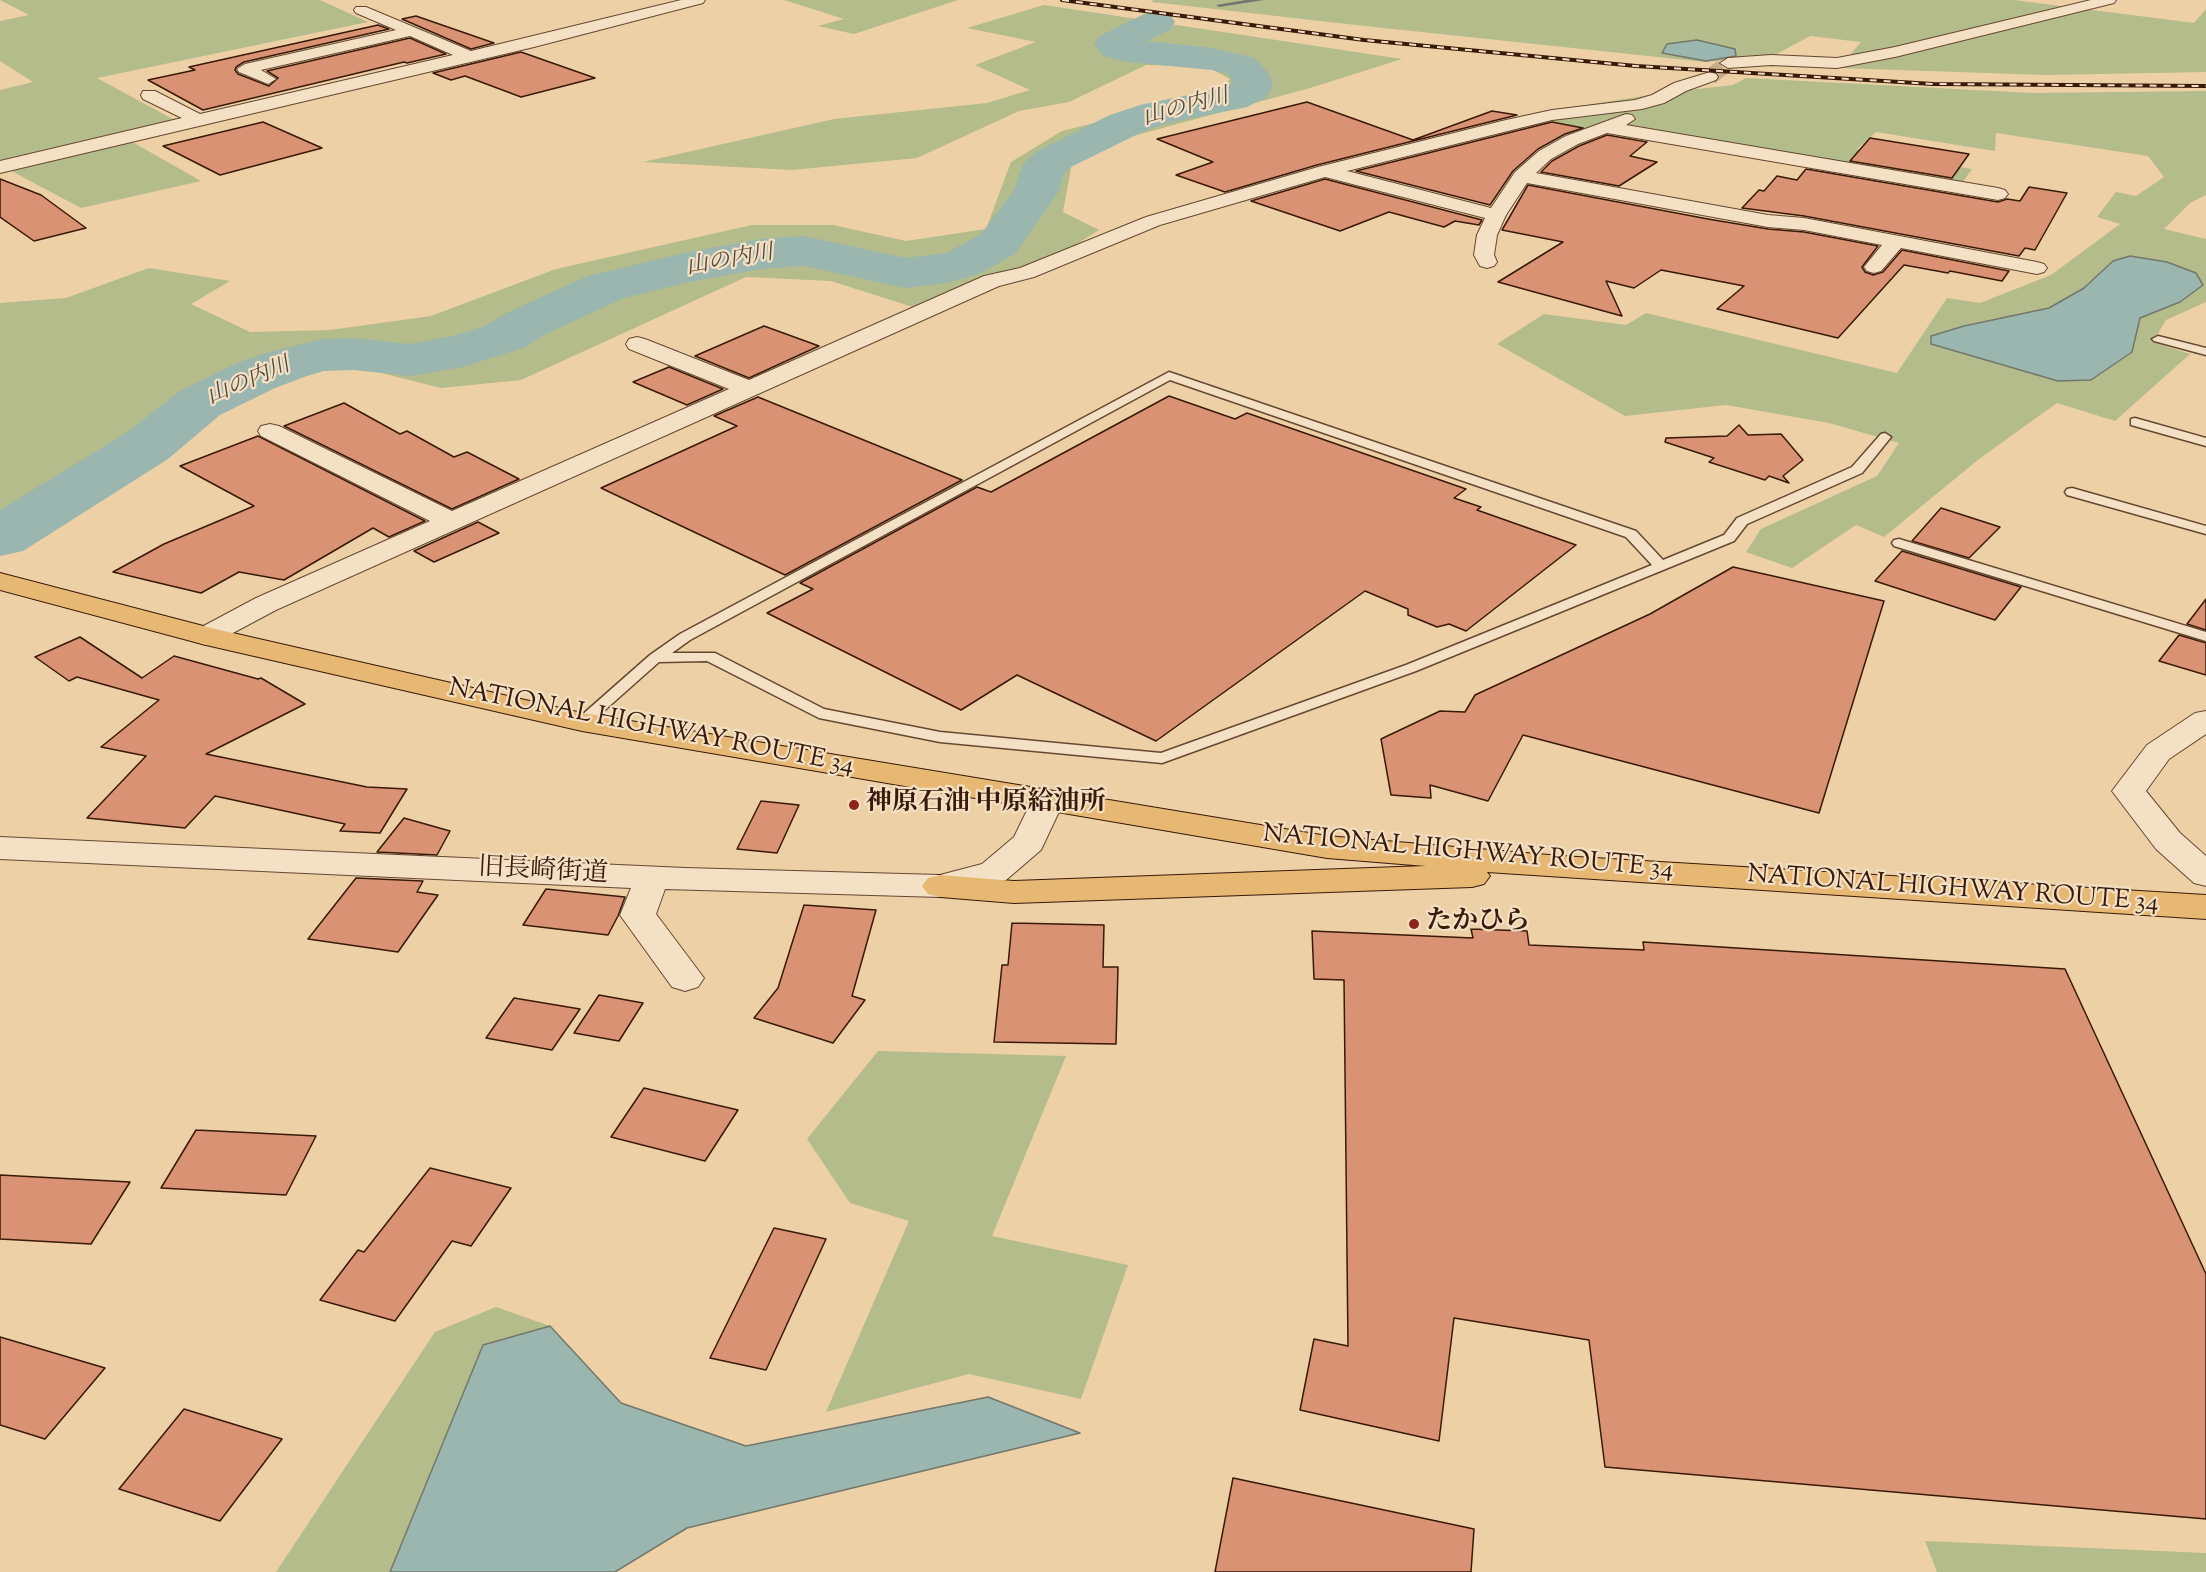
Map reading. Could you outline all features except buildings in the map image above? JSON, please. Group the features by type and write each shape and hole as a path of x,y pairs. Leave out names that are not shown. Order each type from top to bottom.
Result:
{"highway":[{"name":"NATIONAL HIGHWAY ROUTE 34","path":"0,581 206,636 582,722 1327,847 1561,867 2206,907"},
{"path":"940,886 1025,892 1451,878 1561,867"}],"street":[{"path":"0,167 534,42 698,0"},
{"path":"1728,63 1771,60 1837,63 1895,52 2109,0"},
{"path":"361,10 469,56"},
{"path":"268,79 245,69 409,32"},
{"path":"329,49 394,73"},
{"path":"206,636 266,604 992,281 1027,273 1181,212 1325,171 1506,125 1552,116 1636,105 1659,99 1680,87 1710,77"},
{"path":"149,95 201,121"},
{"path":"1487,262 1484,255 1487,235 1496,215 1522,176 1545,154 1572,140 1649,111 1658,105 1659,99"},
{"path":"1605,127 1998,194"},
{"path":"1325,171 1496,215"},
{"path":"1522,176 1768,221 1803,224 2037,268"},
{"path":"1874,267 1896,242"},
{"path":"637,344 748,388"},
{"path":"270,431 451,521"},
{"path":"2206,720 2158,752 2129,791 2168,841 2206,874"},
{"name":"旧長崎街道","path":"0,848 652,878 940,886 994,872 1029,842 1047,801"},
{"path":"652,878 638,915 685,978"}],"lane":[{"path":"2158,339 2206,352"},
{"path":"582,722 655,658 685,637 1169,376 1631,534 1662,567"},
{"path":"2135,423 2206,442"},
{"path":"655,658 710,656 819,713 940,736 1162,758 1411,668 1729,538 1742,521 1857,470 1885,437"},
{"path":"2072,492 2206,530"},
{"path":"1899,543 2206,637"}],"green space":[{"path":"0,0 320,0 368,22 97,78 178,122 120,135 201,181 81,208 0,165 0,90 33,82 0,61 0,21 29,15"},
{"path":"784,0 958,0 854,34 818,26 844,19"},
{"path":"1153,0 2014,0 2194,23 2206,9 2206,72 2046,75 1839,68 1861,42 1810,36 1773,56 1705,62 1152,2"},
{"path":"1044,5 1402,59 1310,88 1074,152 1063,212 1099,230 1063,253 972,283 916,308 831,281 746,277 521,380 441,388 358,367 293,370 221,404 11,553 0,549 0,303 66,298 149,268 230,281 191,304 250,332 330,330 431,316 556,269 752,225 833,225 906,241 986,229 1011,162 1062,131 1217,92 1230,79 1208,67 1146,65 1069,102 1019,111 917,158 792,170 643,162 834,119 987,103 1030,90 975,65 1036,42 967,28"},
{"path":"1746,78 2032,93 2206,91 2206,195 2190,203 2164,229 2206,239 2206,302 2166,320 2153,342 2190,354 2115,421 2057,403 1979,459 1884,537 1856,525 1792,568 1746,552 1761,529 1877,476 1899,443 1829,423 1726,405 1625,416 1497,344 1544,314 1626,325 1646,313 1897,373 1947,298 1980,303 2051,275 2120,224 2097,217 2116,192 2136,196 2164,177 2148,156 1996,133 1995,151 1876,132 1857,149 1972,169 1962,183 1604,123 1568,134 1522,125 1579,106 1733,85","holes":["2113,261 2180,302 2140,318 2132,352 1931,336 1964,326 2049,308 2084,288"]},
{"path":"878,1051 1066,1056 992,1236 1128,1265 1081,1399 969,1374 826,1412 909,1221 850,1203 807,1139"},
{"path":"496,1307 550,1326 483,1345 390,1572 276,1572 435,1332"},
{"path":"1925,1541 2206,1553 2206,1572 1937,1572"}],"water":[{"path":"1697,40 1735,49 1736,56 1706,61 1662,53 1667,44"},
{"path":"2130,256 2167,262 2196,273 2203,285 2180,302 2140,318 2132,352 2091,380 2058,381 1931,344 1931,336 1964,326 2049,308 2084,288 2113,261"},
{"path":"550,1326 621,1403 746,1446 988,1397 1080,1433 687,1528 615,1572 390,1572 483,1345"}],"waterway":[{"path":"1219,5 1261,0"},
{"name":"山の内川","path":"0,537 147,446 200,403 255,376 288,364 323,355 354,354 410,360 463,351 504,337 527,323 606,287 689,267 761,254 804,251 905,273 947,268 964,263 998,244 1036,191 1044,167 1056,158 1125,124 1154,114 1233,98 1251,90 1253,83 1249,73 1241,66 1212,59 1128,51 1116,48 1113,44 1157,22"}],"tunnel":[{"path":"1710,77 1728,63"}],"railway":[{"path":"1062,0 1364,40 1636,66 1933,84 2206,86"}],"place":[{"name":"神原石油 中原給油所","path":"854,805"},
{"name":"たかひら","path":"1414,924"}]}
